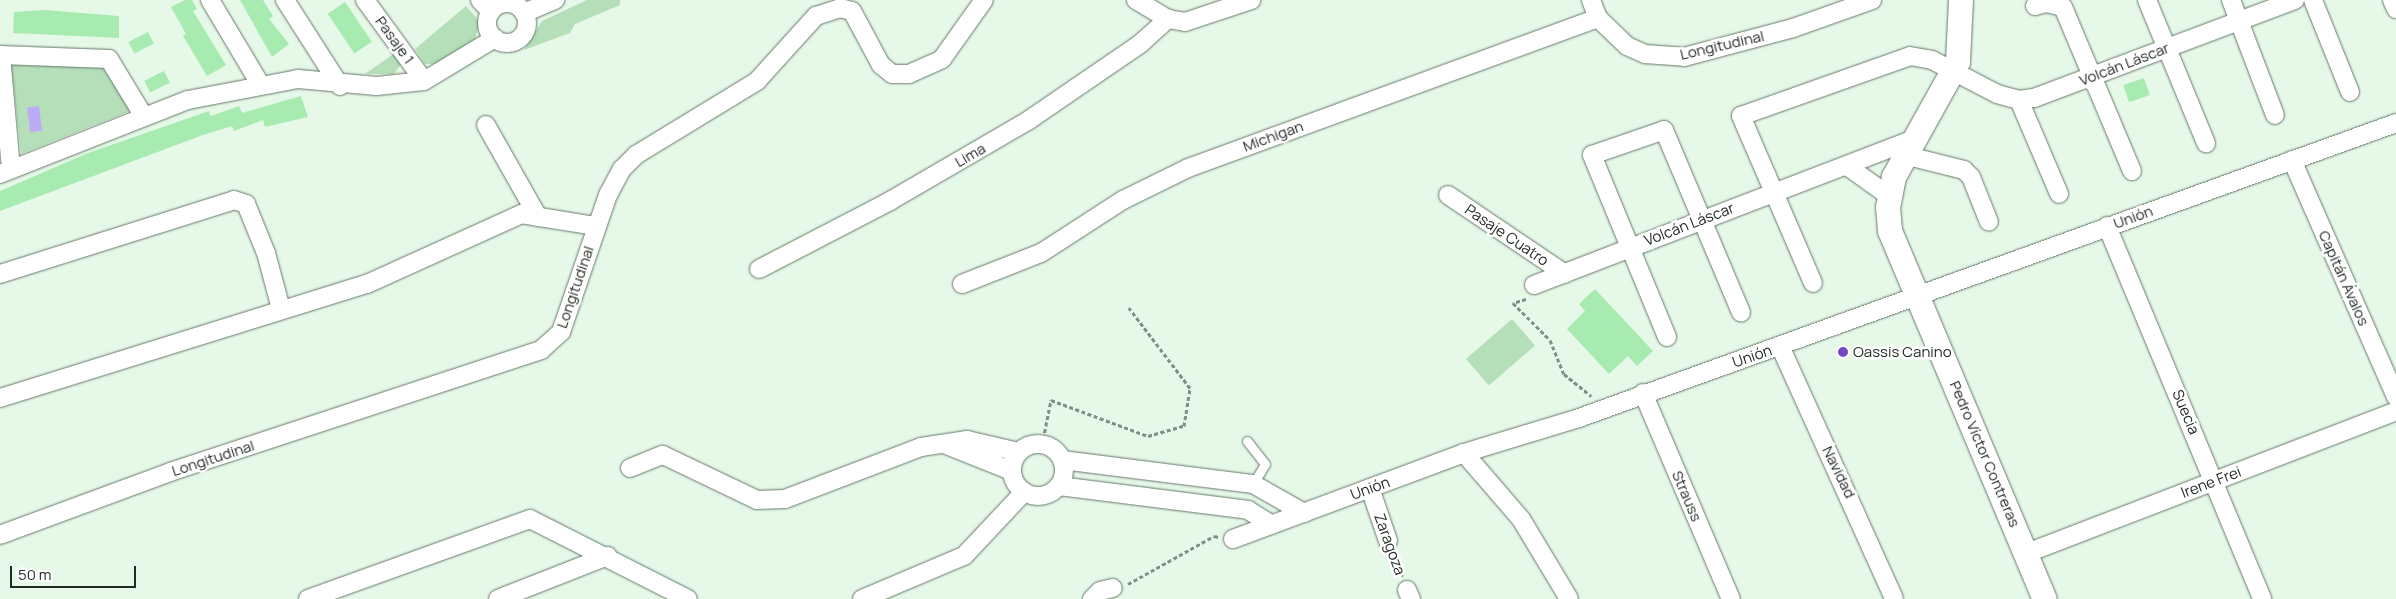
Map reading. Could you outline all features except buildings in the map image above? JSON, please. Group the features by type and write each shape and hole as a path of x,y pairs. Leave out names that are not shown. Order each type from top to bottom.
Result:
{"street":[{"path":"210,0 260,84"},
{"path":"285,0 340,86"},
{"name":"Pasaje 1","path":"365,0 424,80"},
{"path":"524,13 555,0"},
{"name":"Longitudinal","path":"0,535 170,472 541,350 561,332 596,226 612,188 628,162 757,81 816,16 840,8 852,12 881,65 892,74 909,74 942,59 984,0"},
{"path":"1136,0 1168,19 1185,22 1251,0"},
{"name":"Longitudinal","path":"1591,0 1598,18 1627,46 1646,54 1684,56 1793,28 1872,0"},
{"path":"2147,0 2206,143"},
{"path":"2231,0 2275,116"},
{"name":"Volcán Láscar","path":"2019,100 2092,76 2295,0"},
{"path":"2312,0 2350,92"},
{"path":"2392,0 2396,9"},
{"name":"Pedro Víctor Contreras","path":"1961,2 1961,42 1953,74 1909,147 1889,196 1893,243 2027,553 2045,599"},
{"path":"508,3 524,13 523,35 510,42 495,38 488,26 486,6 508,3"},
{"path":"2035,6 2046,3 2063,7 2132,171"},
{"name":"Michigan","path":"962,284 1041,252 1123,200 1188,168 1598,18"},
{"name":"Lima","path":"759,270 890,201 1029,120 1140,44 1168,19"},
{"path":"143,115 109,58 0,55 5,172 143,115 188,100 260,84 298,79 340,86 424,80 495,38"},
{"path":"1813,283 1772,192 1741,116 1910,56 1932,60 1953,74 2019,100 2059,194"},
{"name":"Unión","path":"1233,539 1464,453 1603,408 1780,346 1916,294 2396,123"},
{"path":"486,125 538,217"},
{"path":"1667,337 1592,155 1664,130 1741,312"},
{"path":"1909,147 1964,170 1972,177 1989,222"},
{"name":"Volcán Láscar","path":"1534,285 1772,192 1846,166 1909,147"},
{"name":"Capitán Ávalos","path":"2292,160 2396,397"},
{"path":"1846,166 1889,196"},
{"name":"Pasaje Cuatro","path":"1448,195 1565,274"},
{"path":"0,274 234,200 246,204 266,253 282,309"},
{"path":"0,398 367,284 521,214 596,226"},
{"name":"Suecia","path":"2107,226 2216,480 2262,599"},
{"name":"Navidad","path":"1780,346 1894,599"},
{"name":"Strauss","path":"1643,393 1731,599"},
{"name":"Irene Frei","path":"2027,553 2396,411"},
{"path":"630,468 663,454 757,500 785,499 921,447 945,445 967,440 1020,452"},
{"path":"1032,444 1042,445 1059,453 1065,467 1058,486 1052,492 1038,496 1024,492 1016,483 1012,471 1020,452 1032,444"},
{"path":"945,445 1012,471"},
{"path":"1464,453 1521,519 1569,599"},
{"path":"1062,460 1253,484 1304,513"},
{"path":"1179,501 1182,475"},
{"path":"1248,510 1253,484"},
{"path":"1058,486 1248,510 1272,525"},
{"name":"Zaragoza","path":"1370,488 1388,541"},
{"path":"862,599 964,556 1024,492"},
{"path":"308,599 530,519 608,556 688,599"},
{"path":"498,599 608,556"},
{"path":"1092,599 1100,591 1113,588"}],"lane":[{"path":"1247,441 1265,464 1253,484"}],"path":[{"path":"1513,303 1550,340 1564,374 1603,408"},
{"path":"1042,445 1051,400 1148,436 1184,426 1190,388 1129,308"},
{"path":"1113,588 1130,584 1214,536 1233,539"},
{"name":"Zaragoza","path":"1388,541 1409,594"}],"green space":[{"path":"587,0 620,0 620,5 575,24 570,33 524,50 542,21"},
{"path":"466,6 480,22 475,39 438,64 425,64 415,49"},
{"path":"395,53 402,63 394,74 365,74"},
{"path":"11,63 106,67 130,111 21,154"},
{"path":"1512,319 1535,345 1489,385 1466,359"}],"shaded area":[{"path":"39,106 42,131 30,132 27,107"}],"place":[{"name":"Oassis Canino","path":"1843,352"}]}
